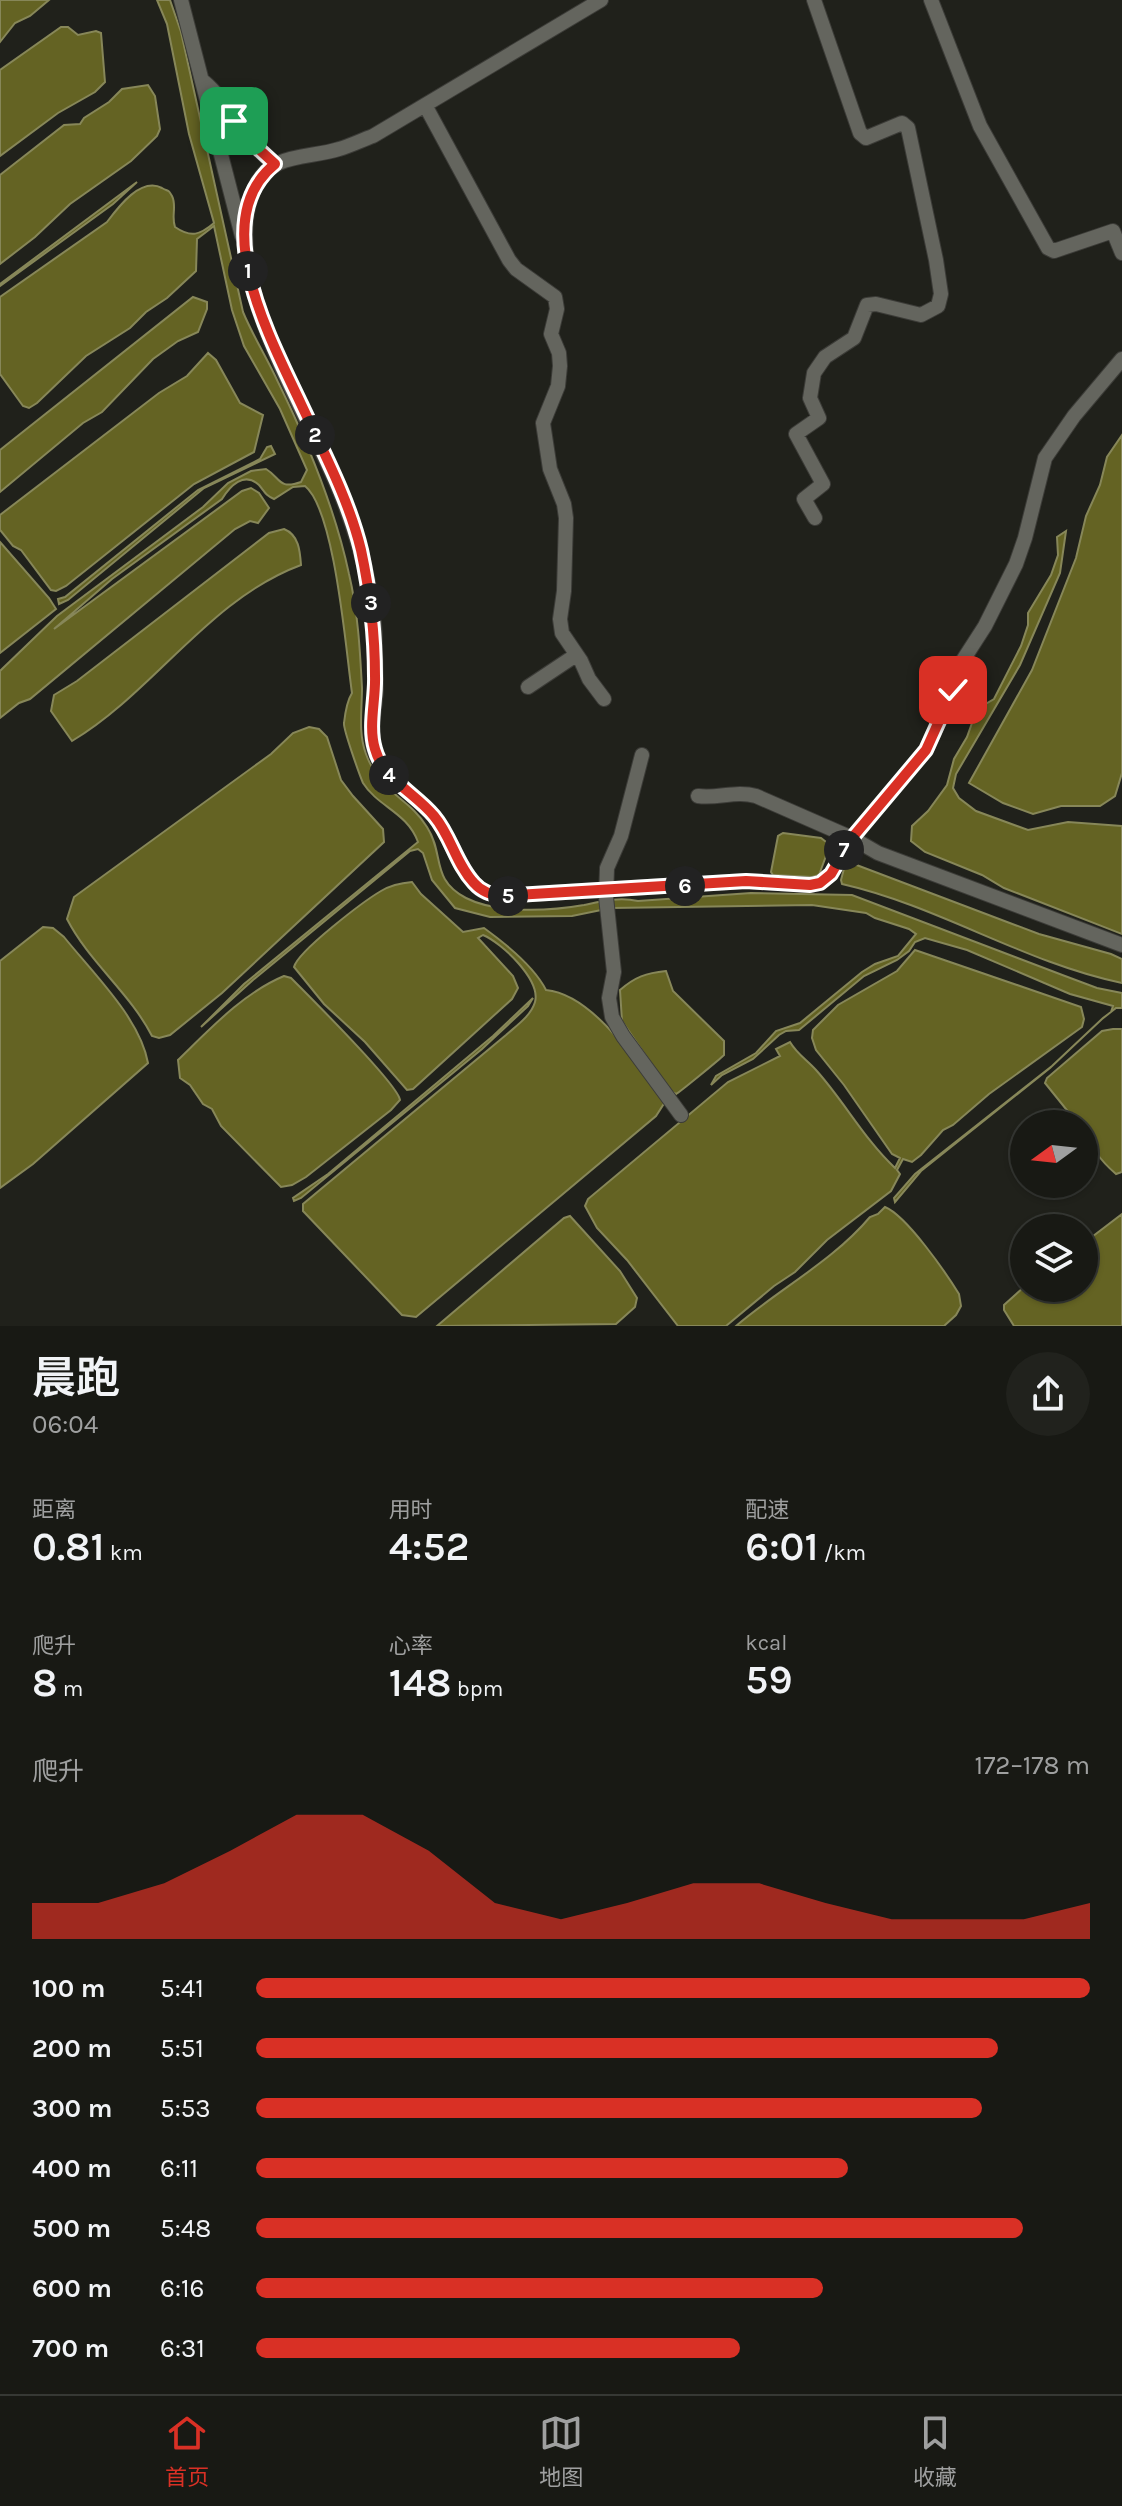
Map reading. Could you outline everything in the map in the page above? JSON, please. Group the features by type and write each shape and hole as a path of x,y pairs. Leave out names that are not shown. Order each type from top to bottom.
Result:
{"street":[{"path":"181,0 260,314 343,497 360,546 375,641 373,735 380,761 388,774 435,817 467,874 481,890 501,896 606,893 746,881 810,885 820,883 831,874 852,838 926,750 953,690 956,671 985,626 1016,564 1045,458 1074,416 1122,359"},
{"path":"244,243 248,206 255,185 275,164 338,150 373,136 601,0"},
{"path":"814,0 860,133 866,138 902,123 908,128 941,294 938,306 921,315 876,304 867,305 854,338 825,357 814,373 810,398 819,418 796,434 823,484 804,499 815,518"},
{"path":"931,0 980,126 1048,248 1054,251 1118,230 1122,253"},
{"path":"203,81 224,101 250,141 275,164"},
{"path":"425,105 509,260 516,269 555,297 557,309 551,334 559,353 560,366 558,386 543,423 550,469 564,504 566,518 560,619 562,633 604,699"},
{"path":"528,687 576,655"},
{"path":"642,755 621,836 607,868 606,893 614,972 609,998 612,1017 623,1036 681,1115"},
{"path":"698,796 714,798 742,792 756,796 852,838 878,853 1122,945"}],"shaded area":[{"path":"0,0 49,0 30,16 15,23 0,42"},
{"path":"157,0 170,0 181,32 243,312 310,452 343,549 357,617 362,688 361,730 366,754 379,778 412,808 427,827 447,883 466,898 479,903 524,910 618,899 638,901 751,893 852,895 1097,988 1122,993 1122,1008 1111,1012 1113,1006 1070,994 967,950 925,938 915,942 897,960 864,976 799,1030 779,1035 753,1059 722,1075 711,1085 716,1076 756,1053 776,1031 800,1023 862,972 898,956 916,934 866,913 812,905 611,908 572,916 490,917 455,908 432,880 423,853 418,849 410,851 253,980 201,1027 244,984 418,842 400,816 376,798 363,783 349,743 344,723 352,693 338,583 324,523 315,500 305,486 293,487 274,499 248,479 233,485 222,499 112,579 54,629 242,491 251,488 259,493 269,508 258,523 250,521 235,529 30,699 19,703 0,718 0,671 57,616 203,507 228,483 251,471 266,469 288,485 301,482 307,470 280,409 244,346 232,310 214,226 197,239 196,271 130,328 86,356 37,403 29,408 23,406 0,374 0,297 107,222 131,195 146,186 168,191 173,200 175,227 186,233 200,232 214,223 189,134 167,24"},
{"path":"61,27 68,27 78,35 96,31 101,33 105,82 95,92 58,113 0,156 0,70"},
{"path":"148,85 155,96 160,129 157,136 131,161 70,204 0,264 0,175 64,125 80,124 122,89"},
{"path":"137,182 113,204 0,286 0,284"},
{"path":"193,297 207,302 198,332 178,341 153,359 102,412 83,423 0,492 0,450"},
{"path":"208,353 216,360 240,403 263,415 254,452 194,484 66,586 51,590 21,550 13,546 0,530 0,515 159,393 187,376"},
{"path":"1122,435 1122,773 1115,796 1100,806 1061,806 1033,814 1003,803 969,783 1032,670 1076,558 1086,516 1100,485 1107,457"},
{"path":"271,446 275,454 204,488 68,600 59,604 58,599 65,597 198,490 260,459 267,447"},
{"path":"284,529 296,539 301,565 268,580 238,600 102,721 72,741 51,711 54,695 77,681 269,533"},
{"path":"1066,531 1060,573 1020,665 956,774 953,788 959,798 976,811 1028,830 1068,822 1122,826 1122,934 1004,888 982,875 925,852 911,841 912,826 928,811 947,785 954,759 967,737 977,709 994,699 1021,646 1028,625 1028,613 1051,575 1058,555 1057,537"},
{"path":"0,542 56,609 0,653"},
{"path":"309,727 319,729 327,737 341,780 383,829 384,842 222,993 170,1035 152,1036 67,919 74,897 271,754 293,733"},
{"path":"783,833 821,838 830,845 819,875 773,875 778,836"},
{"path":"846,861 1039,934 1111,954 1122,959 1122,983 1051,962 913,906 842,884"},
{"path":"412,882 463,932 484,928 527,964 546,990 581,1004 598,1018 614,1034 665,1102 656,1116 416,1317 402,1315 303,1211 303,1204 519,1024 533,1007 535,993 526,973 509,954 491,939 483,935 478,938 513,976 518,988 512,999 413,1089 407,1090 365,1042 324,1004 294,967 307,950 361,905 388,887"},
{"path":"43,927 53,928 64,937 114,996 135,1029 148,1063 33,1164 0,1188 0,961"},
{"path":"915,950 1081,1007 1082,1027 943,1130 912,1162 903,1159 897,1170 900,1174 891,1191 827,1240 795,1272 726,1326 678,1326 627,1260 597,1228 585,1206 588,1199 728,1082 780,1056 776,1049 790,1042 895,1168 900,1158 892,1154 816,1050 812,1038 813,1030 838,1005 897,971"},
{"path":"666,971 673,991 724,1041 724,1055 676,1094 670,1091 622,1021 620,990 641,976"},
{"path":"284,976 291,978 352,1040 385,1077 400,1100 306,1177 281,1187 221,1126 212,1109 203,1104 190,1085 180,1078 178,1060 241,1002"},
{"path":"533,998 482,1049 301,1198 294,1201 293,1198 328,1174 493,1036"},
{"path":"1109,1014 1050,1068 921,1171 895,1202 894,1198 915,1174 1052,1066 1103,1018"},
{"path":"1122,1029 1122,1172 1116,1174 1098,1155 1098,1110 1067,1110 1045,1083 1102,1031"},
{"path":"885,1207 915,1233 959,1294 961,1306 944,1326 736,1326 823,1261"},
{"path":"1122,1214 1122,1326 1014,1326 1004,1310 1004,1305 1010,1300 1098,1302 1098,1232"},
{"path":"570,1216 620,1271 637,1298 635,1307 616,1324 437,1326 564,1218"}],"route":[{"path":"234,121 275,164 255,185 248,206 244,243 248,270 260,314 343,497 360,546 375,641 374,749 388,774 435,817 467,874 481,890 501,896 746,881 820,883 831,874 852,838 926,750 953,690"}]}
